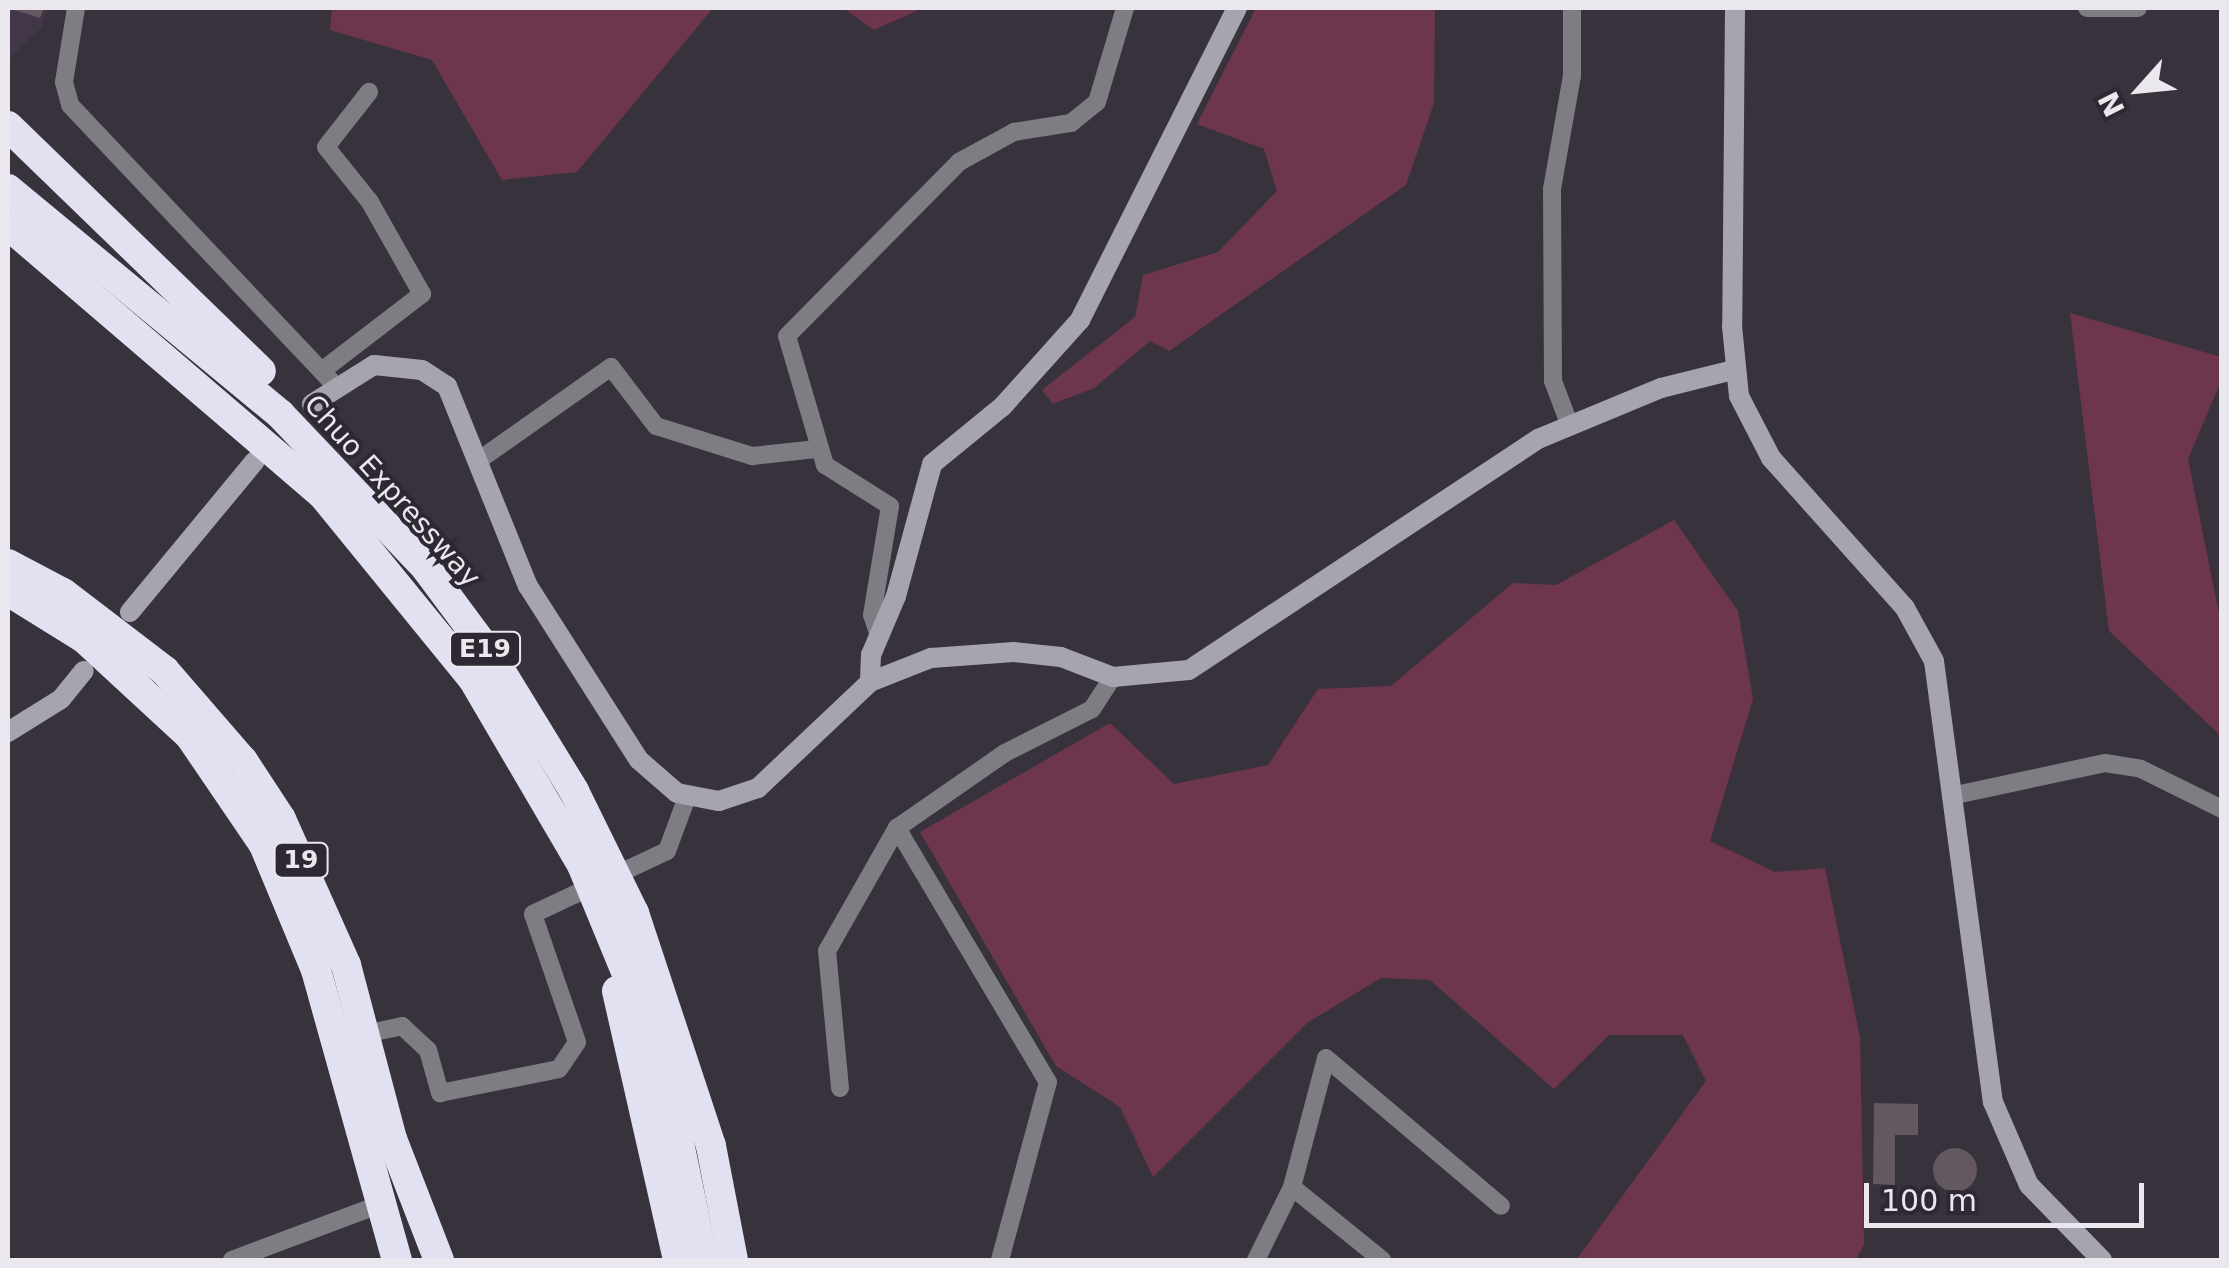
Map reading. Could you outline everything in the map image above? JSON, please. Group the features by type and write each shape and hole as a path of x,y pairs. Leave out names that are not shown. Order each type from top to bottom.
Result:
{"highway":[{"path":"8,126 363,471 497,632 534,689 549,745"},
{"name":"Chuo Expressway","path":"8,188 202,345 342,474 426,568 549,745 604,846 668,1001 711,1146 733,1260"},
{"name":"Chuo Expressway","path":"8,225 260,433 399,580 540,786 608,925 667,1084 703,1260"},
{"name":"19","path":"8,564 63,593 165,671 243,761 314,886 364,1034 392,1138 439,1260"},
{"name":"19","path":"8,591 85,639 190,736 264,845 316,970 378,1205 398,1260"},
{"path":"608,925 678,1260"}],"street":[{"path":"76,8 64,82 70,104 329,377"},
{"path":"878,633 872,615 890,506 825,465 816,448 787,336 959,162 1014,132 1071,123 1097,102 1125,8"},
{"path":"870,682 878,633 896,596 932,464 1002,407 1080,320 1237,8"},
{"path":"1570,426 1553,381 1552,189 1572,76 1572,8"},
{"path":"1735,8 1733,370 1764,449 1919,630 1940,687 1992,1102 2047,1210 2102,1260"},
{"path":"2087,8 2138,8"},
{"path":"312,404 329,377 422,294 370,202 326,147 369,92"},
{"path":"329,377 374,365 422,370 457,398 482,458 507,538 543,611 638,760 687,797 719,801 758,788 870,682 931,658 1014,652 1061,657 1113,677 1189,670 1230,648 1505,459 1570,426 1733,370"},
{"path":"482,458 611,367 656,426 752,456 816,448"},
{"path":"130,612 256,461"},
{"path":"8,732 32,722 84,671"},
{"path":"840,1088 827,951 897,828 1005,753 1092,709 1113,677"},
{"path":"1952,796 2105,763 2141,769 2222,809"},
{"path":"364,1034 402,1026 428,1050 440,1092 559,1069 576,1042 533,914 667,851 687,797"},
{"path":"897,828 1048,1082 1000,1260"},
{"path":"1256,1260 1292,1187 1326,1058 1500,1206"},
{"path":"1292,1187 1382,1260"},
{"path":"232,1260 378,1205"}],"shaded area":[{"path":"8,8 47,8 42,27 8,60"},
{"path":"332,8 713,8 577,172 502,180 432,60 330,30"},
{"path":"843,8 923,8 874,30"},
{"path":"1256,8 1435,8 1434,103 1406,185 1169,351 1150,341 1094,388 1053,404 1042,390 1135,317 1143,275 1218,252 1277,191 1264,149 1197,124"},
{"path":"2070,313 2221,357 2221,381 2188,459 2221,624 2221,736 2109,631"},
{"path":"1674,520 1738,611 1753,699 1710,841 1775,872 1825,868 1860,1037 1864,1244 1856,1260 1576,1260 1706,1081 1683,1035 1609,1035 1554,1089 1430,980 1381,978 1307,1023 1153,1177 1120,1107 1056,1066 920,832 1110,723 1174,784 1268,765 1318,689 1391,686 1513,583 1556,585"}],"building":[{"path":"8,8 44,8 40,18"},
{"path":"1874,1103 1918,1104 1918,1135 1895,1135 1895,1185 1873,1184"},
{"path":"1955,1148 1971,1154 1977,1170 1971,1186 1955,1192 1939,1186 1933,1170 1939,1154"}]}
